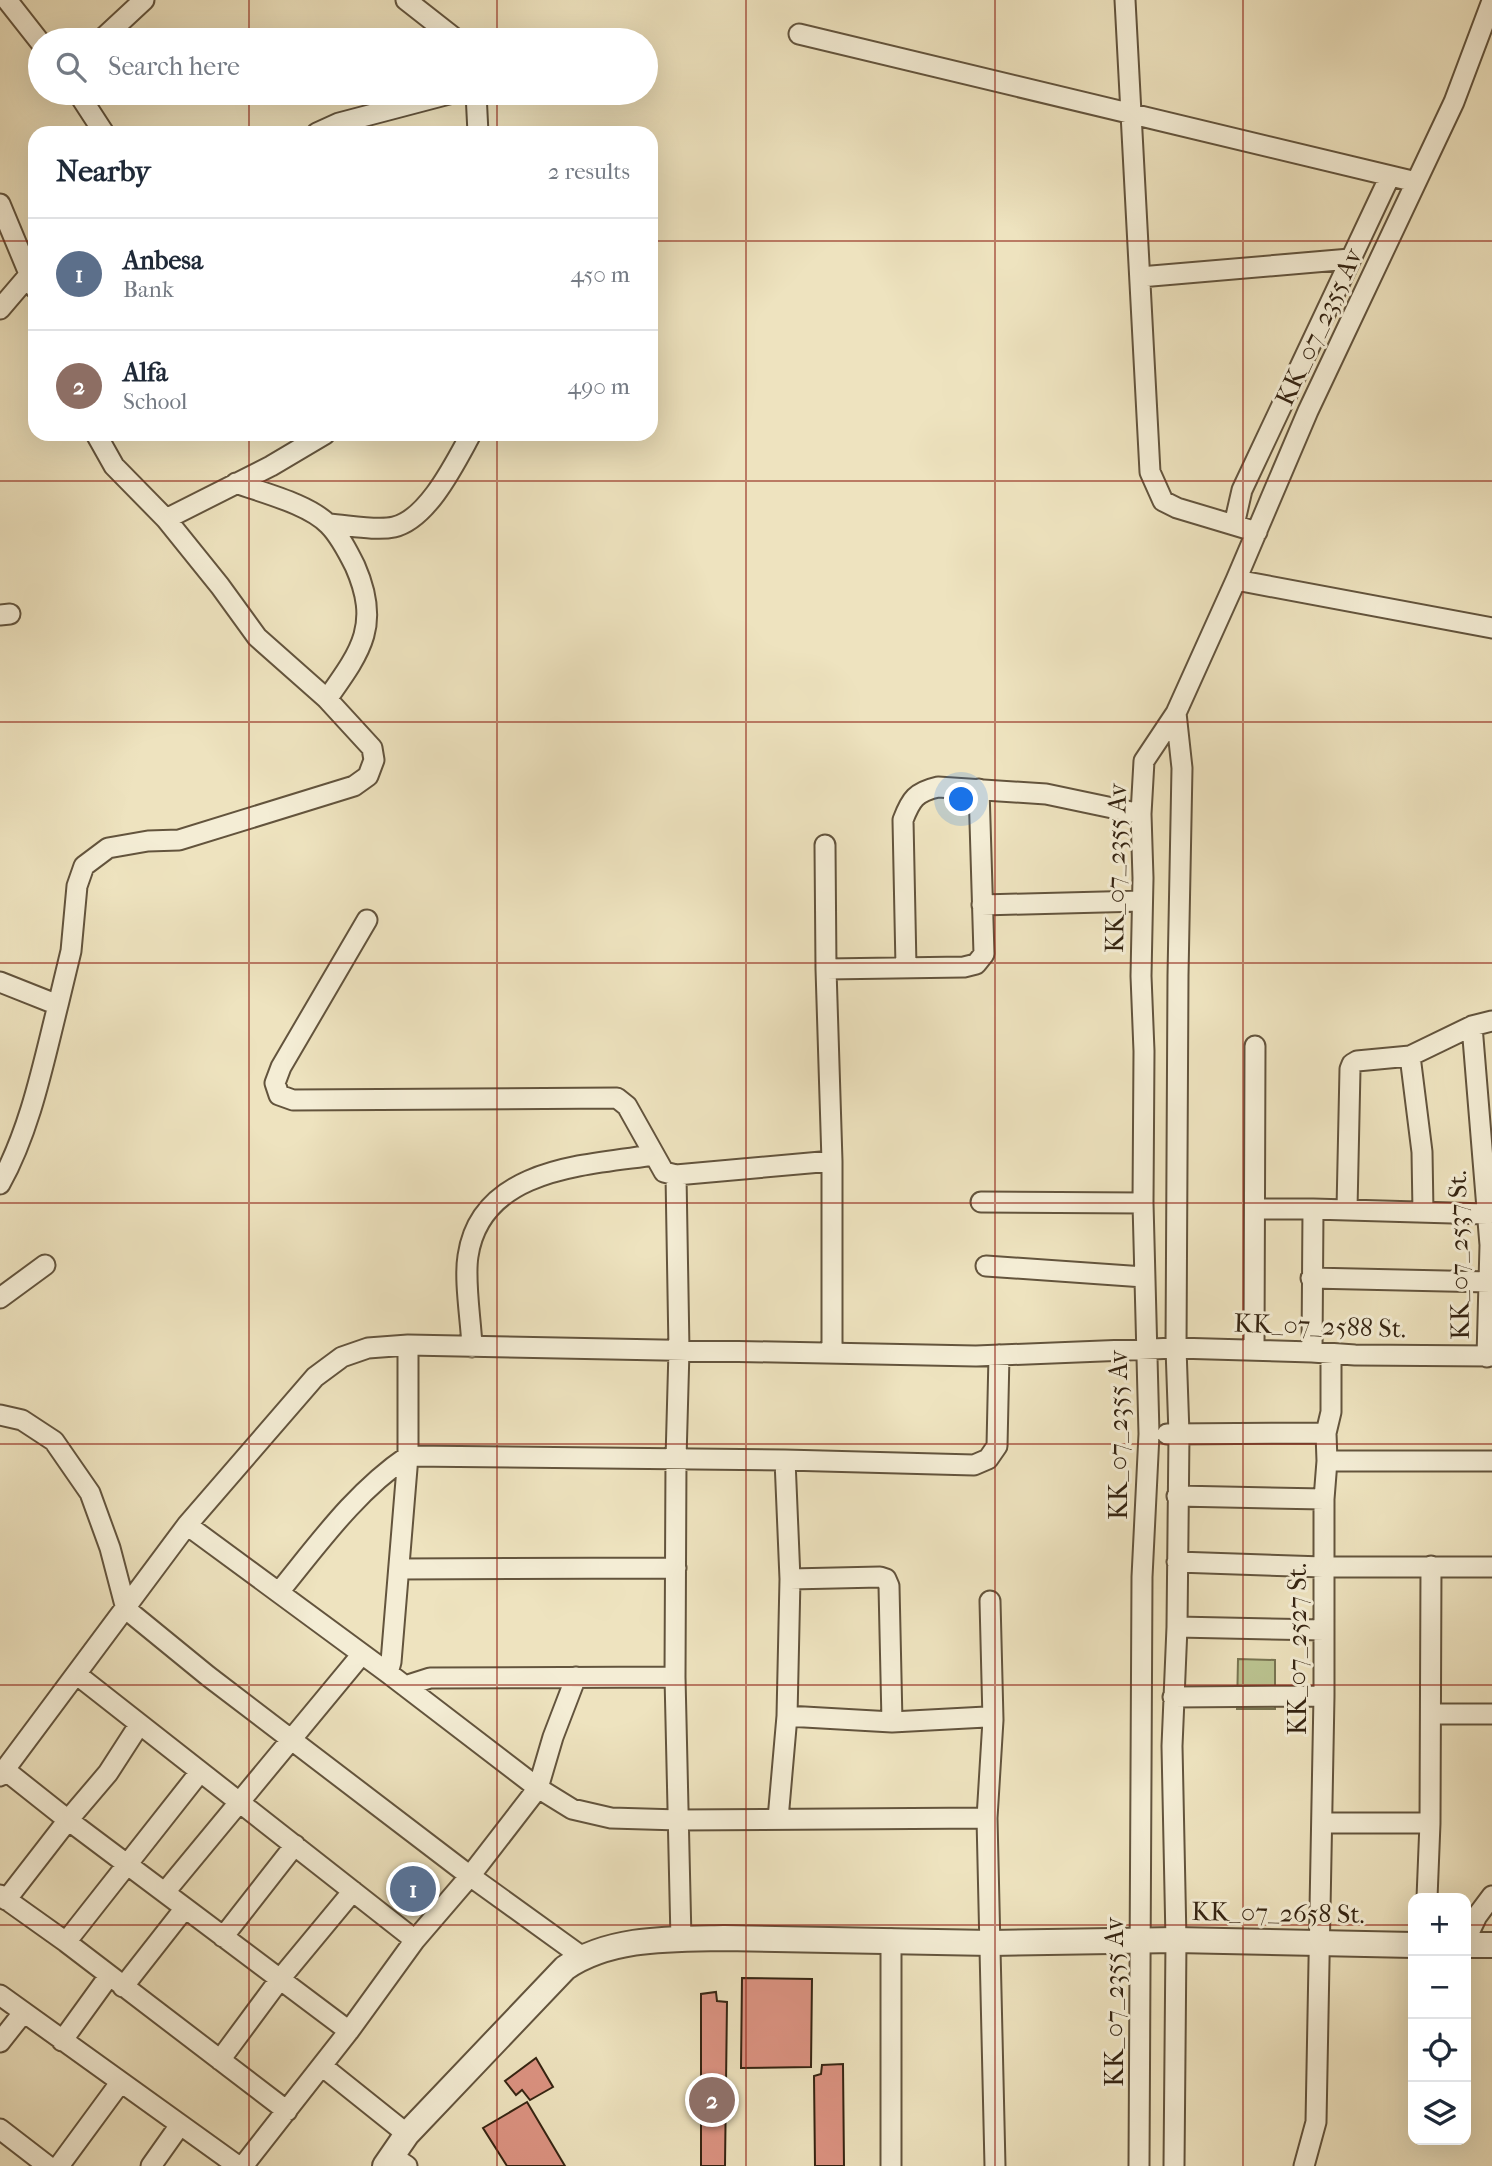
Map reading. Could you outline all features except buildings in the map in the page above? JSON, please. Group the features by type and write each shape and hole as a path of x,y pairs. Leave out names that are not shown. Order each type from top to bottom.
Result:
{"street":[{"path":"7,0 29,28"},
{"path":"114,28 144,0"},
{"path":"1125,0 1150,472 1163,500 1177,509 1257,531"},
{"name":"KK_07_2355 Av","path":"1139,2166 1142,1577 1149,1434 1143,1203 1141,814 1144,761 1176,713 1308,411 1454,102 1492,1"},
{"path":"415,3 443,28"},
{"path":"799,34 1416,182"},
{"path":"86,105 99,126"},
{"path":"332,126 407,105"},
{"path":"477,105 478,126"},
{"path":"1234,525 1242,490 1390,176"},
{"path":"0,204 28,265"},
{"path":"1140,277 1350,260"},
{"path":"0,309 28,281"},
{"path":"0,1184 17,1148 40,1078 71,951 77,886 84,866 108,848 179,840 354,786 368,776 374,760 372,748 327,699 257,637 166,519 114,466 100,441"},
{"path":"166,519 312,441"},
{"path":"329,524 390,528 404,524 416,516 437,490 467,441"},
{"path":"236,483 302,507 329,524 348,552 365,590 368,623 355,660 327,699"},
{"path":"1236,580 1492,628"},
{"path":"1174,2166 1176,1940 1173,1697 1177,1627 1179,1434 1176,1348 1182,768 1176,713"},
{"path":"906,967 904,820 910,801 924,790 938,787 1046,794 1141,814"},
{"path":"825,969 964,967 976,964 984,954 979,789"},
{"path":"825,845 825,969 832,1161 832,1353"},
{"path":"982,905 1142,901"},
{"path":"367,920 282,1067 275,1083 279,1095 293,1100 617,1098 627,1106 664,1172 676,1175 832,1161"},
{"path":"0,1004 7,986 58,1005"},
{"path":"1347,1209 1350,1069 1357,1061 1410,1056 1472,1026 1492,1021"},
{"name":"KK_07_2537 St.","path":"1472,1026 1488,1182 1490,1356"},
{"path":"1254,1350 1255,1046"},
{"path":"1410,1056 1422,1152 1423,1212"},
{"path":"472,1347 467,1259 472,1237 481,1217 517,1185 562,1168 654,1155"},
{"path":"676,1175 679,1349 675,1677 681,1939"},
{"path":"981,1202 1143,1203"},
{"path":"1255,1209 1488,1214"},
{"name":"KK_07_2527 St.","path":"1304,2166 1316,2122 1324,1696 1324,1499 1326,1433 1331,1412 1311,1278 1313,1209"},
{"path":"0,1298 45,1265"},
{"path":"986,1266 1144,1277"},
{"path":"1311,1278 1490,1282"},
{"path":"388,1673 408,1457 408,1345"},
{"name":"KK_07_2588 St.","path":"3,1773 187,1525 316,1377 342,1357 368,1348 408,1345 999,1355 1176,1348 1490,1356"},
{"path":"279,1592 359,1495 384,1472 408,1457 785,1460 974,1465 988,1459 997,1446 999,1355"},
{"path":"0,1415 22,1420 54,1441 90,1493 110,1548 126,1609 208,1676 470,1876 582,1956 549,1983 407,2134 395,2162"},
{"path":"1149,1434 1326,1433"},
{"path":"778,1819 787,1716 790,1579 785,1460"},
{"path":"1327,1461 1492,1461"},
{"path":"1177,1496 1324,1499"},
{"path":"187,1525 538,1788 572,1809 611,1818 679,1820 987,1818"},
{"path":"1177,1562 1323,1567 1492,1567"},
{"path":"1426,1893 1430,1824 1431,1566"},
{"path":"399,1569 676,1568"},
{"path":"790,1579 886,1579 889,1586 892,1723"},
{"path":"990,1601 993,1720 987,1818 995,2166"},
{"path":"1177,1627 1324,1630"},
{"path":"165,1892 362,1654"},
{"path":"76,1674 415,1940"},
{"path":"243,2166 349,2032 415,1940 470,1876 538,1788 552,1737 576,1677"},
{"path":"405,1686 430,1678 675,1677"},
{"path":"1173,1697 1324,1696"},
{"path":"1431,1714 1492,1714"},
{"path":"787,1716 892,1723 986,1717 993,1720"},
{"path":"139,1725 108,1773 3,1897 288,2111"},
{"path":"66,1942 200,1772"},
{"path":"3,1773 129,1864 349,2032"},
{"path":"1322,1823 1430,1824"},
{"path":"223,1937 295,1845"},
{"path":"220,2060 280,1979 353,1891"},
{"path":"1471,1929 1492,1896"},
{"path":"62,2041 185,1908"},
{"name":"KK_07_2658 St.","path":"582,1956 630,1944 681,1939 991,1942 1176,1940 1408,1945"},
{"path":"891,1939 891,2166"},
{"path":"1471,1945 1492,1945"},
{"path":"0,1994 237,2166"},
{"path":"0,2042 23,2013"},
{"path":"321,2066 407,2134"},
{"path":"59,2166 120,2083"},
{"path":"151,2166 180,2125"},
{"path":"0,2129 48,2166"}],"green space":[{"path":"1238,1659 1275,1660 1275,1709 1237,1709"}],"place":[{"name":"Anbesa","path":"413,1889"},
{"name":"Alfa","path":"712,2100"}]}
